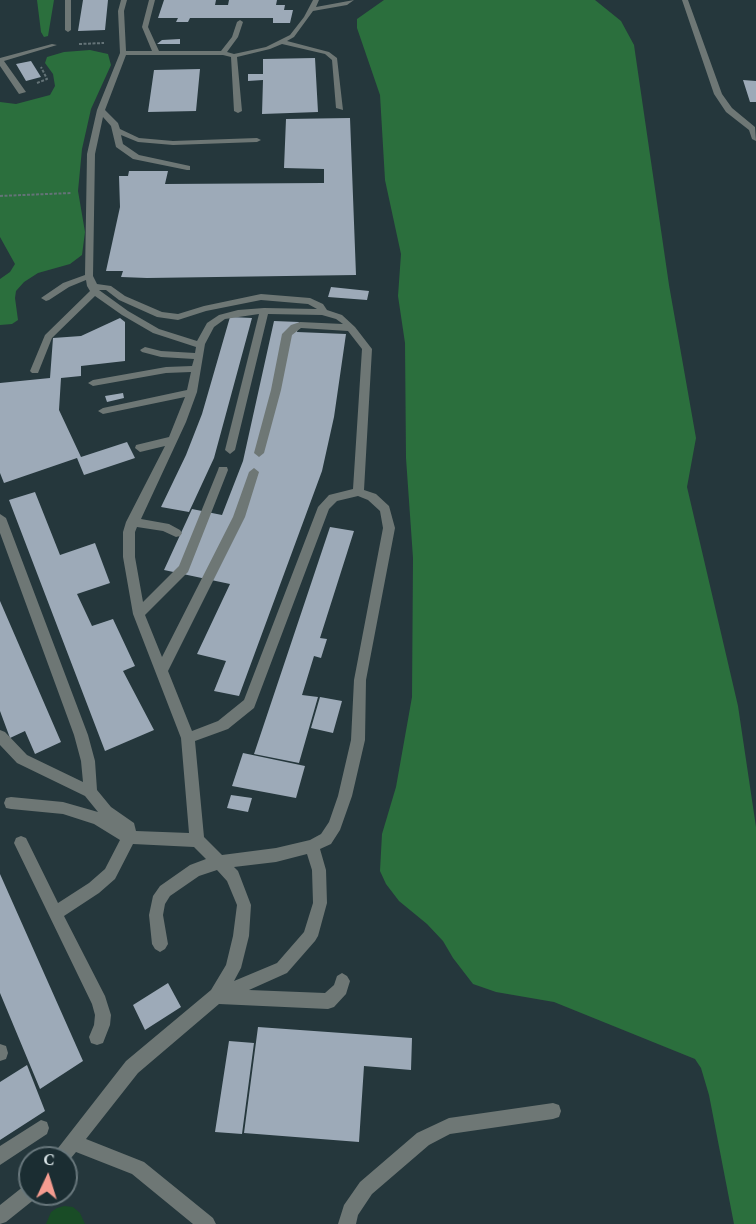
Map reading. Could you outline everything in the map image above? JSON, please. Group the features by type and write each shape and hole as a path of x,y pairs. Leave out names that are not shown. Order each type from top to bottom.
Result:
{"lane":[{"path":"68,30 69,0"},
{"path":"35,371 48,337 92,284 91,154 100,110 123,52 121,42 124,0"},
{"path":"152,0 144,27 156,53"},
{"path":"123,52 223,53 234,56 283,42 292,36 316,0"},
{"path":"311,10 339,5 351,0"},
{"path":"685,0 718,94 729,111 754,129 756,139"},
{"path":"223,53 235,37 240,22"},
{"path":"283,42 327,53 335,59 340,108"},
{"path":"20,90 0,60 54,45"},
{"path":"234,56 238,111"},
{"path":"100,110 115,125 119,145 136,157 187,168"},
{"path":"117,131 138,140 173,143 257,140"},
{"path":"92,284 125,313 156,331 201,343"},
{"path":"46,298 66,285 92,284 108,288 122,298 160,315 178,317 241,301 277,297 310,301 320,306 323,312"},
{"path":"230,450 264,311"},
{"path":"217,996 233,968 241,936 244,905 233,876 197,840 189,738 139,614 129,550 129,532 132,522 173,440 192,392 201,343 210,325 222,317 264,311 323,312 339,317 352,329 367,348 358,492"},
{"path":"259,453 287,334 300,325 352,329"},
{"path":"145,350 160,354 199,356"},
{"path":"93,383 166,370 196,369"},
{"path":"103,411 192,392"},
{"path":"140,448 173,440"},
{"path":"139,614 183,569 223,470"},
{"path":"162,670 225,547 245,503 254,472"},
{"path":"160,944 156,915 158,901 165,891 195,870 219,862 276,855 312,846 326,839 335,825 345,796 358,740 360,680 389,528 385,509 372,497 358,492 333,498 324,507 249,704 223,725 189,738"},
{"path":"0,518 81,735 88,761 90,792"},
{"path":"132,522 165,527 176,533"},
{"path":"0,736 22,759 90,792 106,812 129,828 129,837 110,874 94,888 55,913"},
{"path":"11,803 63,808 98,819 129,837 197,840"},
{"path":"21,843 99,1002 103,1015 97,1037"},
{"path":"71,1146 132,1067 217,996 282,968 310,936 320,903 319,870 312,846"},
{"path":"217,996 328,1001 341,989 342,981"},
{"path":"347,1224 350,1211 366,1188 423,1139 449,1126 553,1111"},
{"path":"0,1156 41,1128"},
{"path":"74,1143 138,1168 207,1224"},
{"path":"0,1216 18,1202"}],"path":[{"path":"54,45 121,42"},
{"path":"20,90 47,79 29,51"},
{"path":"0,196 70,193"}],"green space":[{"path":"37,0 54,0 48,36 44,37 41,32"},
{"path":"384,0 595,0 621,21 634,45 669,285 696,438 687,487 738,706 756,827 756,1224 734,1224 709,1095 701,1068 695,1059 554,1002 496,992 473,984 443,941 427,924 399,901 386,884 380,871 382,834 396,787 412,697 413,558 406,458 405,343 398,296 401,254 385,180 380,95 357,28 357,19"},
{"path":"90,50 108,54 111,65 91,109 82,149 78,191 85,232 82,255 70,264 38,273 24,282 16,291 18,320 12,324 0,325 0,279 10,272 15,264 0,237 0,102 16,104 50,95 55,86 53,74 45,63 47,57 64,52"},
{"path":"73,1207 80,1213 85,1224 46,1224 51,1212 57,1208"}],"building":[{"path":"83,0 108,0 105,30 78,31"},
{"path":"164,0 216,0 215,5 228,5 229,0 277,0 276,5 285,5 284,10 293,10 290,23 273,23 273,18 190,18 188,22 176,22 178,18 158,18"},
{"path":"180,39 180,44 157,44 162,40"},
{"path":"315,58 318,112 262,114 263,80 248,81 248,74 263,74 263,59"},
{"path":"31,61 41,77 26,81 16,64"},
{"path":"200,69 196,111 148,112 154,70"},
{"path":"743,80 756,81 756,102 750,102"},
{"path":"350,118 356,275 147,278 121,277 123,271 106,271 120,207 119,176 128,176 129,171 168,171 165,184 324,183 324,169 284,168 286,119"},
{"path":"331,287 369,291 367,300 328,297"},
{"path":"230,317 252,318 214,458 189,512 161,507 186,455 202,414"},
{"path":"120,318 125,322 125,361 81,366 81,376 61,378 59,410 81,457 127,442 135,458 84,475 77,458 4,483 0,473 0,383 50,378 53,338 81,336"},
{"path":"274,321 299,322 297,332 346,334 334,417 322,471 239,696 214,691 226,661 197,654 230,584 164,570 192,509 222,515 243,461"},
{"path":"123,393 124,398 107,402 105,396"},
{"path":"35,492 60,555 95,543 110,583 77,594 92,626 113,619 135,666 123,671 154,730 105,751 9,500"},
{"path":"330,527 354,531 320,638 327,639 321,658 314,656 302,695 318,697 299,763 254,754"},
{"path":"0,601 61,742 35,754 25,731 10,738 0,711"},
{"path":"320,697 342,701 333,733 311,728"},
{"path":"243,753 305,766 296,798 232,786"},
{"path":"231,795 252,798 248,812 227,808"},
{"path":"0,874 83,1061 40,1089 0,993"},
{"path":"168,983 181,1007 145,1030 133,1005"},
{"path":"258,1027 412,1038 411,1070 364,1066 359,1142 244,1133"},
{"path":"229,1041 254,1043 242,1134 215,1132"},
{"path":"27,1065 45,1111 0,1140 0,1082"}]}
